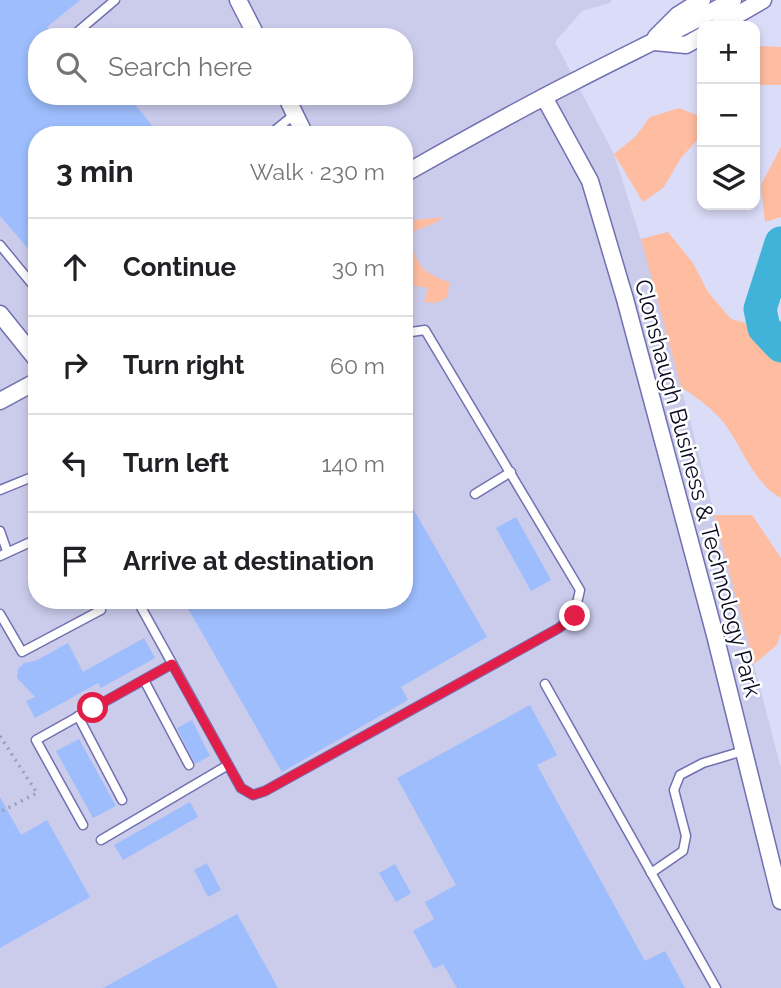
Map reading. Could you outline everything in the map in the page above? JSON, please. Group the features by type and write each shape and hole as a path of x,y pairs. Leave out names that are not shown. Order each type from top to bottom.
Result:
{"street":[{"path":"239,0 253,28"},
{"path":"652,42 678,15 702,0"},
{"path":"413,168 733,0"},
{"path":"727,21 763,0"},
{"path":"652,42 686,45 697,39"},
{"name":"Clonshaugh Business & Technology Park","path":"544,97 590,181 650,386 781,901"},
{"path":"290,105 301,126"},
{"path":"0,314 28,349"},
{"path":"0,401 28,386"}],"lane":[{"path":"82,28 116,0"},
{"path":"280,126 295,114"},
{"path":"0,245 28,279"},
{"path":"142,609 241,788 253,795 265,791 559,628 575,616 580,590 425,330 413,332"},
{"path":"475,494 511,472"},
{"path":"0,490 28,479"},
{"path":"0,531 4,554 28,543"},
{"path":"0,614 22,652 100,609"},
{"path":"83,825 36,740 172,664"},
{"path":"144,680 189,765"},
{"path":"545,684 716,988"},
{"path":"78,716 122,800"},
{"path":"651,873 683,851 686,836 674,790 680,775 703,762 743,751"},
{"path":"101,839 228,765"}],"path":[{"path":"0,736 37,793 0,812"}],"shaded area":[{"path":"0,0 612,0 610,3 582,11 555,42 614,154 650,268 781,768 781,988 0,988"},
{"path":"760,46 781,47 781,85 760,85"},
{"path":"679,108 697,115 697,140 681,158 663,188 643,202 614,154 636,136 650,117"},
{"path":"781,147 781,217 765,222 761,185"},
{"path":"444,217 413,232 413,220"},
{"path":"668,232 693,263 708,292 731,319 764,328 781,346 781,498 756,474 719,418 681,387 641,239"},
{"path":"413,251 424,270 449,282 448,297 436,303 424,302 428,288 415,286"},
{"path":"714,515 752,515 781,558 781,633 777,645 754,664"}],"building":[{"path":"0,0 80,0 48,28 28,28 28,105 135,105 153,126 28,126 28,249 0,216"},
{"path":"413,509 487,637 401,687 408,700 282,772 188,609 413,609"},
{"path":"516,517 551,580 531,591 496,528"},
{"path":"144,638 155,658 101,688 98,683 35,718 26,701 35,697 17,678 18,669 24,663 35,661 68,643 83,672"},
{"path":"530,705 557,755 537,765 645,961 665,951 685,988 457,988 443,964 434,969 413,931 434,919 425,902 456,885 397,778"},
{"path":"192,720 210,756 195,764 177,728"},
{"path":"79,739 116,806 93,818 56,751"},
{"path":"0,797 21,835 47,820 90,897 0,948"},
{"path":"190,802 198,817 123,860 114,845"},
{"path":"207,863 221,890 208,897 194,870"},
{"path":"395,864 411,893 396,902 379,873"},
{"path":"237,914 278,988 103,988"}],"waterway":[{"path":"781,243 760,309 764,328 781,346"}],"route":[{"path":"93,708 172,664 241,788 253,795 265,791 559,628 575,616"}]}
